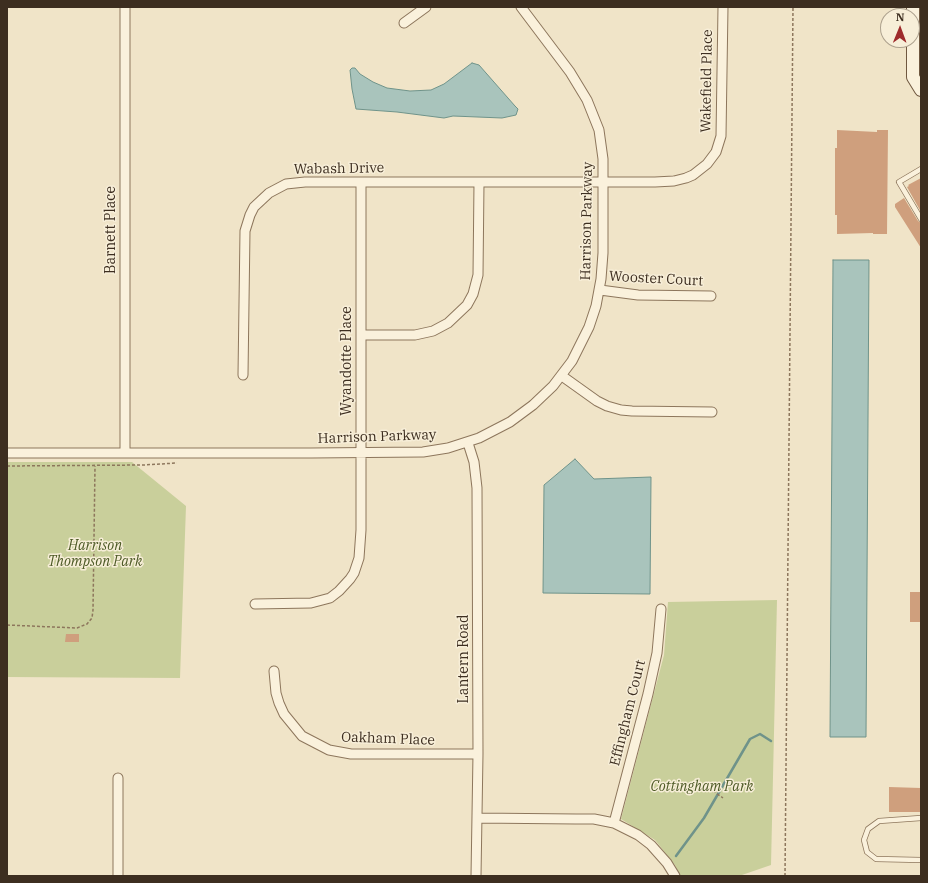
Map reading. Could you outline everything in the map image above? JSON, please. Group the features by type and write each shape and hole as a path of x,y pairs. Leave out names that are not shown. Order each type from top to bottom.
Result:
{"street":[{"name":"Barnett Place","path":"125,7 125,452"},
{"path":"404,23 426,7"},
{"name":"Harrison Parkway","path":"7,453 423,452 468,443 489,434 521,415 541,399 562,376 572,361 589,327 600,290 603,253 603,182 601,142 596,121 587,100 570,72 522,7"},
{"name":"Wakefield Place","path":"603,182 665,182 681,180 693,175 714,155 719,144 722,127 723,7"},
{"path":"913,7 915,44 913,77 921,90"},
{"name":"Wabash Drive","path":"243,375 245,231 250,215 258,203 269,193 286,184 305,182 603,182"},
{"name":"Wyandotte Place","path":"255,604 297,604 320,602 335,594 350,579 356,568 360,552 362,335 361,182"},
{"path":"362,335 415,335 433,331 448,323 467,305 473,294 478,275 479,182"},
{"name":"Wooster Court","path":"600,290 638,295 711,296"},
{"path":"562,376 597,401 621,410 712,412"},
{"name":"Lantern Road","path":"468,443 474,462 477,488 478,754 476,876"},
{"name":"Effingham Court","path":"614,823 648,694 657,653 661,609"},
{"name":"Oakham Place","path":"274,671 276,693 284,714 302,736 329,750 351,754 478,754"},
{"path":"118,778 118,876"},
{"path":"477,818 594,819 614,823 630,830 646,840 662,856 675,876"}],"lane":[{"path":"921,169 899,182 921,219"},
{"path":"921,818 879,821 868,829 864,840 867,852 876,859 921,860"}],"path":[{"path":"785,876 793,7"},
{"path":"7,466 144,465 181,462"},
{"path":"7,625 77,628 87,624 92,618 94,466"},
{"path":"714,792 723,798"}],"green space":[{"name":"Harrison Thompson Park","path":"7,462 132,462 186,506 180,678 7,677"},
{"name":"Cottingham Park","path":"777,600 771,865 739,876 680,876 675,865 655,840 621,819 664,655 668,602"}],"water":[{"path":"472,63 479,65 518,109 516,115 502,118 453,116 444,118 356,109 350,70 352,68 355,68 360,74 373,82 387,88 410,91 431,90 444,84"},
{"path":"833,260 869,260 866,737 830,737"},
{"path":"575,459 594,479 651,477 650,594 543,593 544,485"}],"building":[{"path":"837,130 877,132 877,130 888,130 887,234 837,234 837,215 835,215 835,148 837,148"},
{"path":"921,178 921,212 907,187"},
{"path":"904,198 918,221 921,223 921,248 895,207 895,204"},
{"path":"910,592 921,592 921,622 910,622"},
{"path":"66,634 79,634 79,642 65,642"},
{"path":"889,787 921,788 921,812 889,812"}],"waterway":[{"path":"676,856 704,818 750,739 760,734 771,741"}]}
